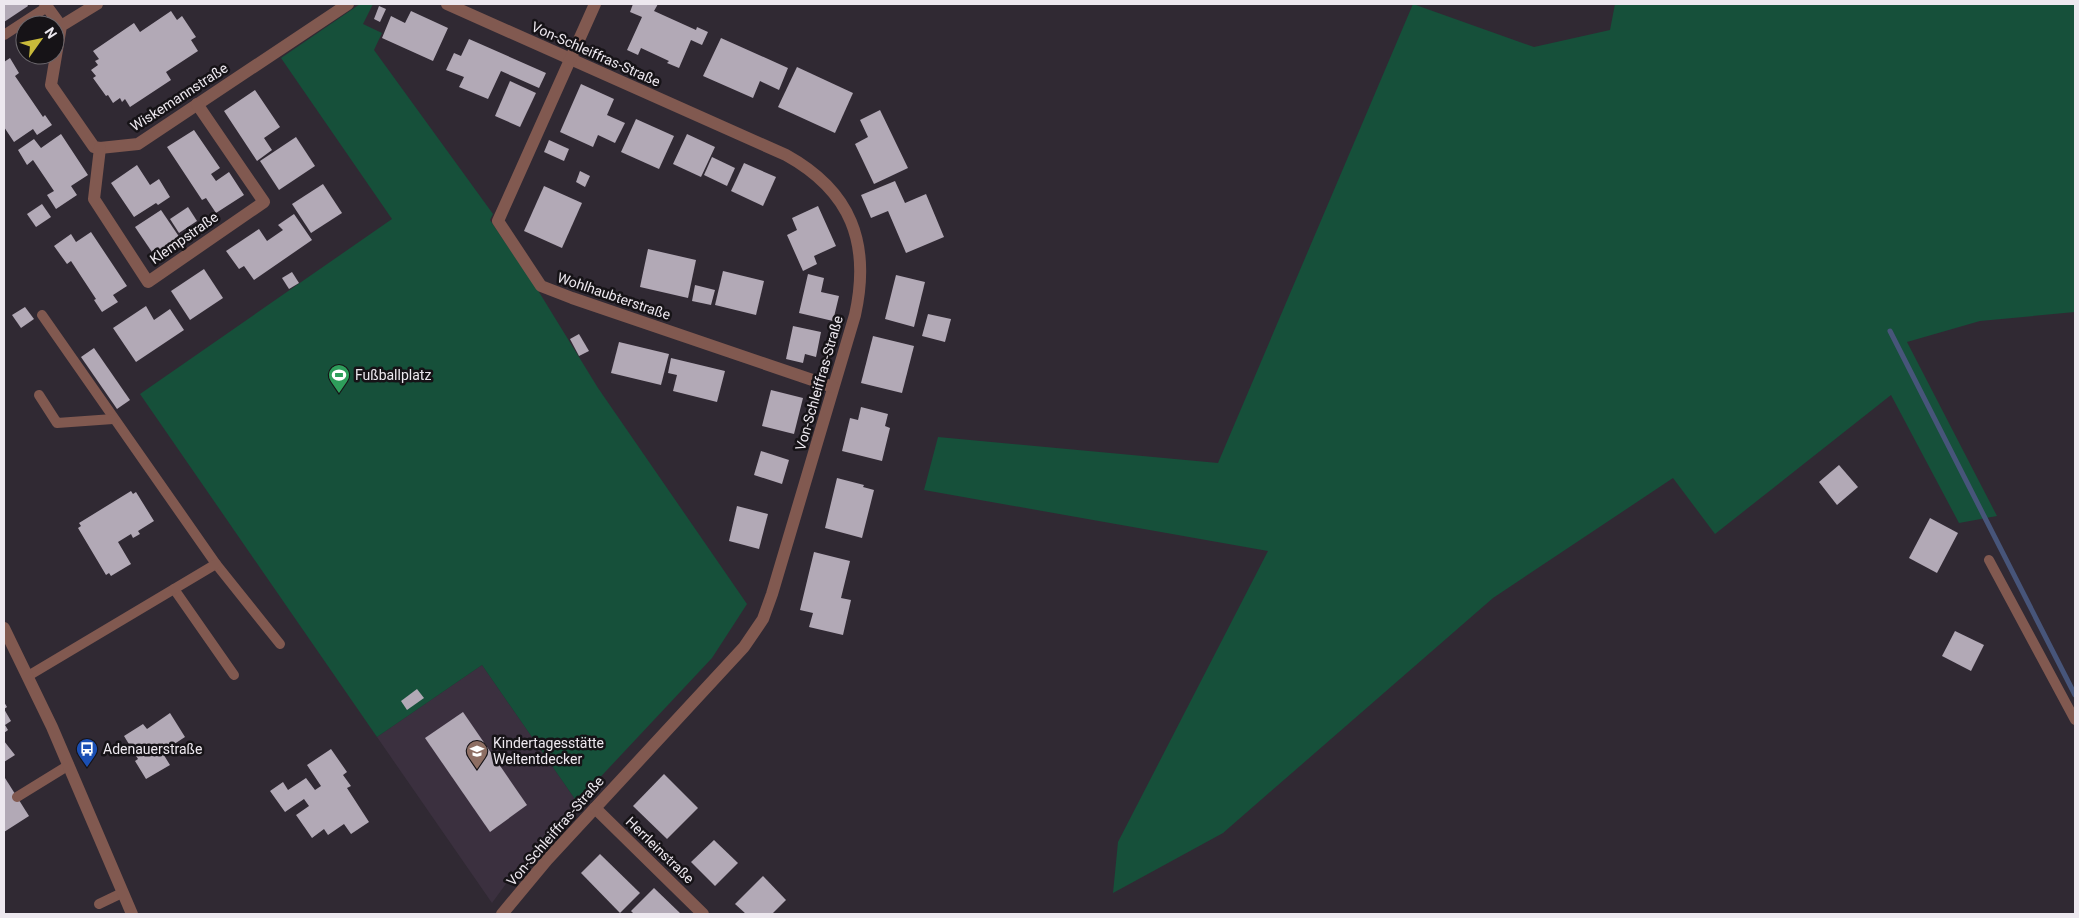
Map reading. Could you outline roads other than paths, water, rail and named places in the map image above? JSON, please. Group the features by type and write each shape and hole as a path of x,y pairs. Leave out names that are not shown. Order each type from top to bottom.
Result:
{"street":[{"path":"65,23 97,4"},
{"name":"Wiskemannstraße","path":"100,148 138,144 348,4"},
{"name":"Von-Schleiffras-Straße","path":"447,4 786,155 806,166 838,198 850,219 858,242 861,266 858,298 772,594 763,619 744,647 547,860 502,914"},
{"path":"570,58 595,4"},
{"name":"Wohlhaubterstraße","path":"570,58 498,221 540,286 833,387"},
{"path":"54,65 51,85 94,147 100,148"},
{"name":"Klempstraße","path":"100,148 94,199 148,282 264,202 197,104"},
{"path":"4,628 69,765 132,914"},
{"name":"Herrleinstraße","path":"595,808 704,914"}],"lane":[{"path":"4,35 46,5"},
{"path":"42,315 216,564 280,644"},
{"path":"38,395 57,423 113,419"},
{"path":"1989,560 2075,720"},
{"path":"28,676 216,564"},
{"path":"174,589 234,676"},
{"path":"17,797 69,765"},
{"path":"99,904 122,893"}],"waterway":[{"path":"1890,331 2075,695"}],"place":[{"name":"Fußballplatz","path":"339,394"},
{"name":"Adenauerstraße","path":"87,768"},
{"name":"Kindertagesstätte Weltentdecker","path":"477,770"}]}
